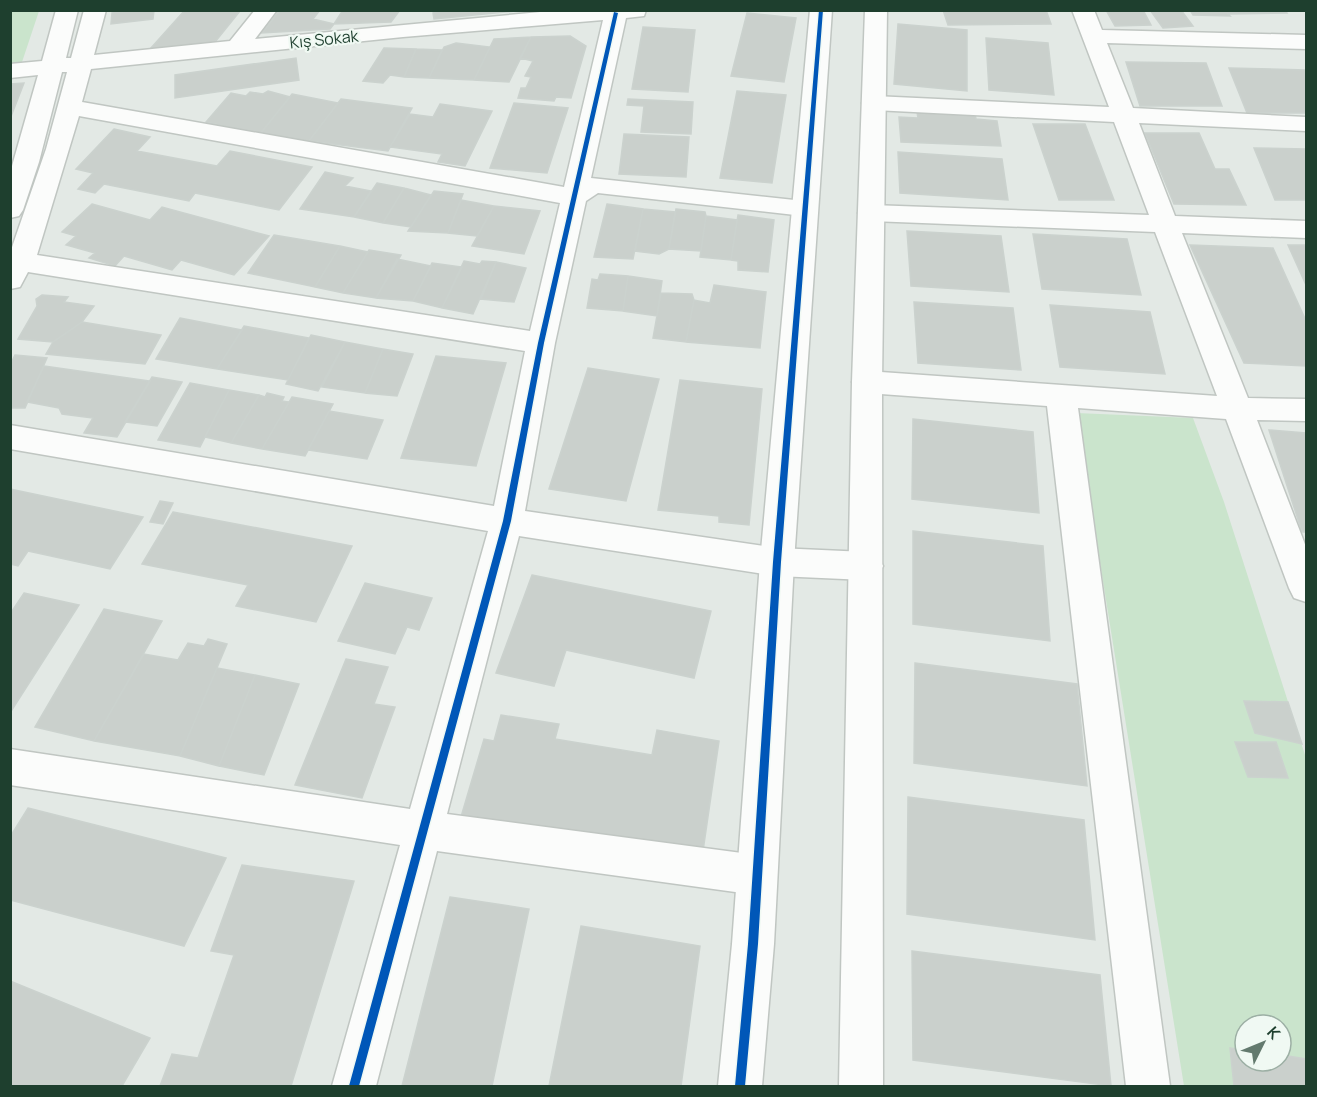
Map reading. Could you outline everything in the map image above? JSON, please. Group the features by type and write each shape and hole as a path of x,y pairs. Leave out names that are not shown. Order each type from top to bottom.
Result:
{"street":[{"path":"10,210 27,162 67,10"},
{"path":"95,10 83,63 58,149 16,271 541,343"},
{"path":"236,48 267,10"},
{"path":"403,30 418,10"},
{"path":"740,1086 757,875 777,562 804,208 822,10"},
{"path":"861,1086 867,382 876,10"},
{"path":"354,1086 507,521 541,343 574,197 627,12"},
{"name":"Kış Sokak","path":"10,71 403,30 627,12"},
{"path":"1306,42 1088,23 1306,588"},
{"path":"874,103 1306,124"},
{"path":"69,107 574,197 594,185 804,208"},
{"path":"871,213 1306,229"},
{"path":"867,382 1238,409 1306,410"},
{"path":"1061,396 1148,1086"},
{"path":"10,437 507,521 777,562 866,566"},
{"path":"10,767 423,830 757,875"}],"green space":[{"path":"10,11 39,11 21,65 10,66"},
{"path":"1076,413 1193,418 1224,502 1306,758 1306,1086 1184,1086"}],"building":[{"path":"154,10 153,19 111,24 112,13"},
{"path":"185,10 240,11 215,42 150,49"},
{"path":"280,10 320,10 313,19 334,24 330,29 262,33"},
{"path":"343,10 400,10 391,22 334,24"},
{"path":"440,10 526,10 434,19 433,13"},
{"path":"943,10 1046,10 1051,24 948,25"},
{"path":"1106,10 1143,10 1151,25 1115,26"},
{"path":"1150,10 1181,10 1193,26 1163,28"},
{"path":"1190,10 1285,10 1287,13 1193,15"},
{"path":"747,13 796,18 784,82 731,76"},
{"path":"898,24 967,30 967,91 894,84"},
{"path":"643,27 695,30 688,92 632,89"},
{"path":"570,36 586,46 571,98 556,97 554,101 518,98 521,88 526,88 531,77 525,76 533,61 520,58 531,37"},
{"path":"531,37 509,82 474,80 494,39"},
{"path":"986,38 1048,43 1054,95 989,90"},
{"path":"456,43 490,47 474,80 429,78 444,47"},
{"path":"384,48 416,49 404,77 390,75 383,83 363,81"},
{"path":"416,49 442,50 429,78 404,77"},
{"path":"296,58 299,80 175,98 175,75"},
{"path":"1126,62 1206,63 1222,106 1140,106"},
{"path":"1229,68 1306,70 1306,113 1247,113"},
{"path":"24,83 10,119 10,84"},
{"path":"268,91 290,97 260,134 206,122 231,93 246,96 250,92 263,94"},
{"path":"737,91 786,95 772,183 720,178"},
{"path":"292,94 338,103 309,141 260,134"},
{"path":"341,99 412,108 388,151 309,141"},
{"path":"628,99 693,102 691,134 641,132 644,106 627,105"},
{"path":"514,103 568,108 547,173 490,168"},
{"path":"440,104 492,111 465,166 438,162 442,154 390,147 410,114 433,117"},
{"path":"917,112 975,114 976,119 997,121 1001,146 901,142 899,117 918,118"},
{"path":"1033,124 1085,124 1114,200 1059,200"},
{"path":"114,129 150,137 137,151 217,166 230,151 312,167 279,210 195,193 189,201 104,184 95,193 78,189 93,173 76,169"},
{"path":"1145,133 1199,133 1215,169 1229,169 1246,205 1174,204"},
{"path":"624,134 689,137 686,177 619,174"},
{"path":"1254,148 1306,149 1306,200 1275,200"},
{"path":"898,152 1002,159 1008,200 900,193"},
{"path":"325,172 353,178 345,186 371,191 354,217 300,209"},
{"path":"377,183 404,188 383,223 354,217"},
{"path":"404,188 431,195 411,227 383,223"},
{"path":"434,191 463,194 448,233 408,231"},
{"path":"461,200 494,206 477,236 448,233"},
{"path":"92,204 150,220 162,207 269,236 234,275 181,260 172,270 124,256 115,266 89,258 95,253 66,245 76,236 62,232"},
{"path":"607,204 643,209 633,259 594,257"},
{"path":"494,206 540,211 524,254 472,246"},
{"path":"643,209 675,212 669,249 659,254 635,251"},
{"path":"676,209 705,212 701,251 669,249"},
{"path":"738,215 774,220 768,272 738,270 738,261 731,260"},
{"path":"706,216 737,220 731,260 700,257"},
{"path":"907,231 1001,236 1009,292 911,286"},
{"path":"1033,234 1127,239 1141,295 1042,289"},
{"path":"274,235 340,246 315,287 248,273"},
{"path":"1190,245 1273,248 1306,321 1306,366 1244,363"},
{"path":"1288,245 1306,245 1306,285"},
{"path":"340,246 368,252 343,293 315,287"},
{"path":"369,250 401,255 376,298 343,293"},
{"path":"397,259 431,266 413,301 376,298"},
{"path":"464,261 480,264 482,261 496,262 473,314 442,308"},
{"path":"496,262 526,268 514,302 481,299"},
{"path":"432,263 462,267 442,308 413,301"},
{"path":"600,274 628,276 623,311 587,308 592,279 598,280"},
{"path":"628,276 662,281 657,316 623,311"},
{"path":"714,285 766,292 760,348 686,342 694,300 710,303"},
{"path":"661,293 692,294 694,300 686,342 653,338"},
{"path":"42,295 68,297 64,302 94,306 82,322 53,342 18,339 37,306 36,299"},
{"path":"914,302 1013,308 1021,370 918,363"},
{"path":"1050,305 1150,312 1165,374 1060,367"},
{"path":"180,318 242,330 217,369 156,359"},
{"path":"82,322 161,335 145,364 46,354 53,342"},
{"path":"244,326 309,338 288,380 217,369"},
{"path":"311,335 345,342 318,391 286,384"},
{"path":"345,342 383,349 365,393 322,387"},
{"path":"383,349 413,354 397,396 365,393"},
{"path":"15,355 47,358 25,408 10,408 10,365"},
{"path":"436,356 506,363 476,466 401,458"},
{"path":"44,366 150,381 117,437 84,433 93,418 62,414 59,408 27,402"},
{"path":"588,368 659,379 626,501 549,489"},
{"path":"152,377 182,382 157,426 125,422"},
{"path":"680,380 762,389 749,525 719,522 719,516 658,510"},
{"path":"190,383 229,390 200,447 158,440"},
{"path":"229,390 259,395 231,443 205,437"},
{"path":"267,393 284,397 282,401 289,402 262,449 231,443 259,395 265,397"},
{"path":"292,397 333,404 305,456 262,449"},
{"path":"329,411 383,420 367,459 308,450"},
{"path":"913,419 1033,432 1039,513 912,499"},
{"path":"1269,430 1306,433 1306,532 1302,532"},
{"path":"10,489 143,517 110,569 28,551 18,566 10,564"},
{"path":"160,501 173,503 163,524 150,522"},
{"path":"173,512 352,546 316,622 236,606 248,585 142,564"},
{"path":"913,531 1043,546 1050,641 913,624"},
{"path":"532,575 711,611 694,678 566,650 554,686 496,673"},
{"path":"365,583 432,598 419,630 407,627 395,654 338,641"},
{"path":"24,593 79,605 10,713 10,614"},
{"path":"104,609 162,621 94,741 35,727"},
{"path":"208,639 227,644 180,756 94,741 144,654 178,660 188,643 204,646"},
{"path":"346,659 388,667 374,704 395,707 362,798 295,785"},
{"path":"915,663 1077,684 1087,786 914,763"},
{"path":"217,668 255,675 219,766 180,756"},
{"path":"255,675 299,684 264,775 219,766"},
{"path":"1244,701 1288,702 1302,744 1255,733"},
{"path":"501,715 559,724 555,739 652,755 657,730 719,741 702,858 461,817 484,739 494,741"},
{"path":"1235,742 1276,742 1288,778 1248,777"},
{"path":"908,797 1084,820 1095,940 907,914"},
{"path":"28,808 226,858 184,946 10,900 10,837"},
{"path":"242,865 354,881 291,1086 160,1086 172,1054 198,1058 234,955 211,951"},
{"path":"450,897 529,909 492,1086 402,1086"},
{"path":"581,926 700,946 681,1086 549,1086"},
{"path":"912,951 1100,975 1111,1086 913,1060"},
{"path":"10,981 150,1038 122,1086 10,1086"},
{"path":"1230,1048 1233,1048 1233,1073 1293,1073 1293,1057 1306,1059 1306,1086 1234,1086"}],"cycle path":[{"path":"740,1086 753,944 777,562 821,10"},
{"path":"354,1086 507,521 541,343 616,13"}]}
